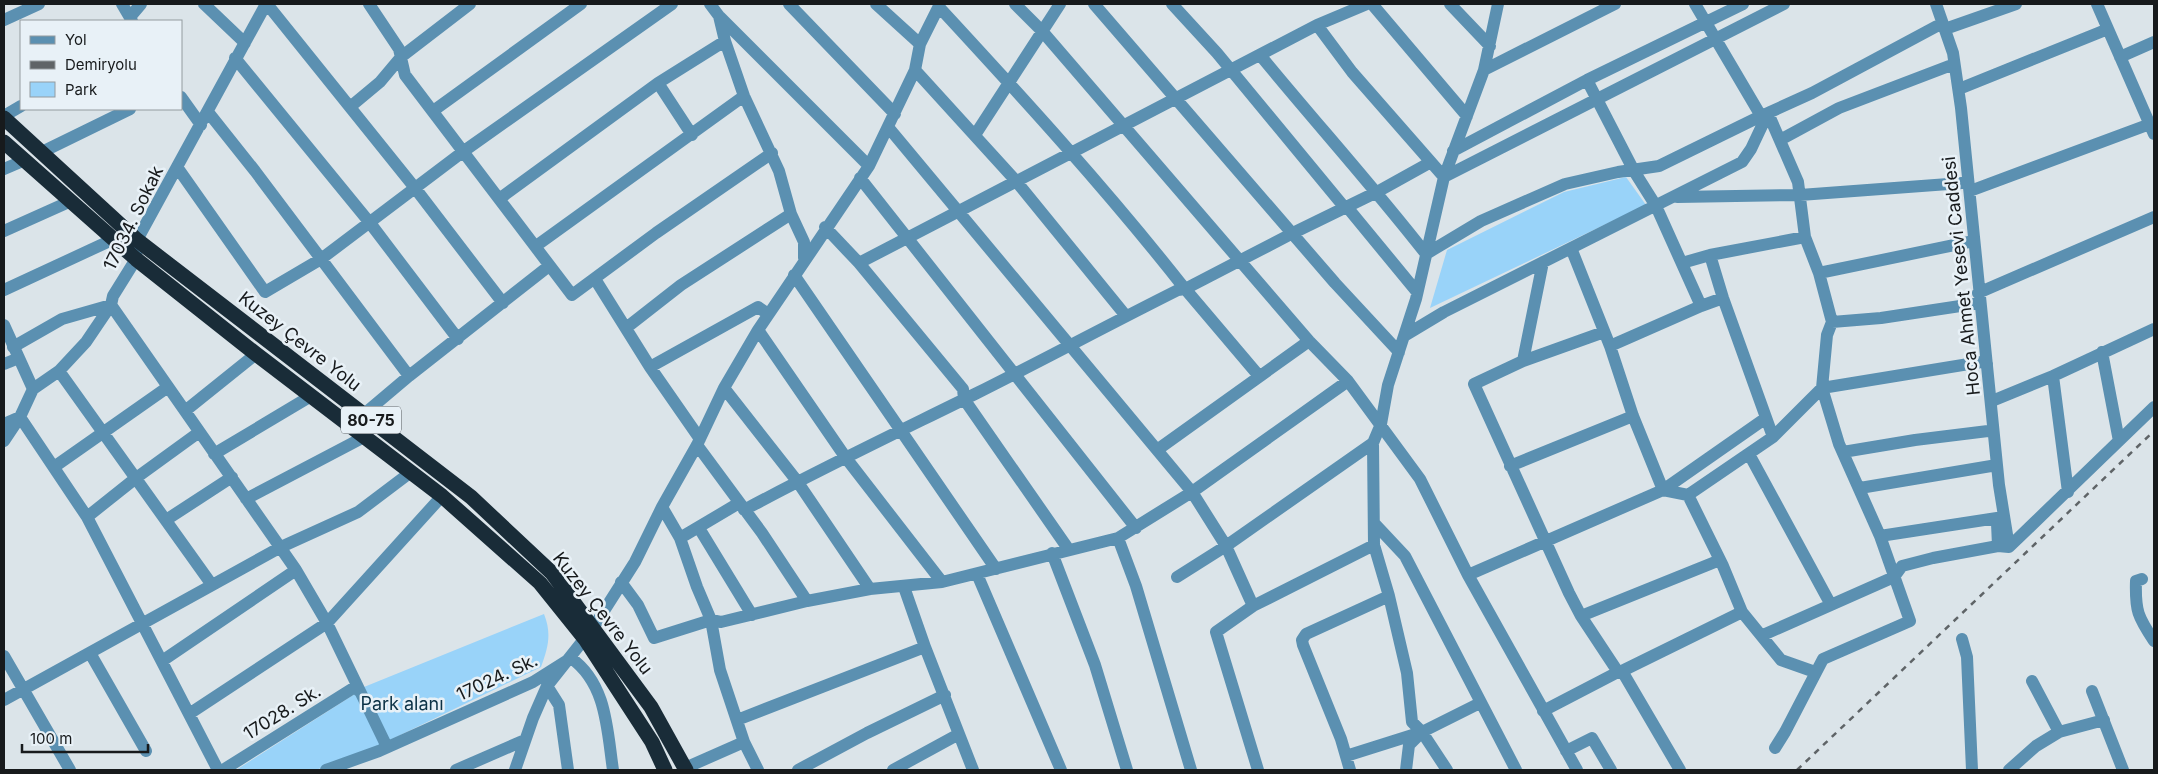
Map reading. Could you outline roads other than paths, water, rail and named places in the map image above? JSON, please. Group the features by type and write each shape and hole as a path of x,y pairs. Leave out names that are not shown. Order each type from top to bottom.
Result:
{"highway":[{"name":"Kuzey Çevre Yolu","path":"4,117 137,240 471,497 552,572 652,742 665,770"},
{"name":"Kuzey Çevre Yolu","path":"4,142 136,259 256,354 366,436 442,496 540,584 589,633 651,707 686,769"}],"street":[{"path":"4,20 39,4"},
{"path":"122,4 131,19 141,4"},
{"path":"204,4 245,43"},
{"path":"267,4 416,188 503,303"},
{"name":"17034. Sokak","path":"4,441 20,417 34,389 58,371 86,342 110,305 113,296 136,259 137,240 208,112 235,58 267,4"},
{"path":"369,4 399,49 405,75 572,295 656,233 772,153"},
{"path":"350,107 380,82 401,58 470,4"},
{"path":"433,111 582,4"},
{"path":"177,167 265,292 321,259 464,151 672,4"},
{"path":"710,4 719,10 868,166"},
{"path":"789,4 894,114"},
{"path":"876,4 920,44"},
{"path":"1015,4 1042,31 1309,340 1348,381 1381,424 1420,479 1468,575 1577,770"},
{"path":"975,135 1060,4"},
{"path":"1094,4 1335,283 1399,352"},
{"path":"1172,4 1232,71 1417,292"},
{"path":"858,263 1232,71 1317,25 1367,4"},
{"path":"1372,4 1467,116"},
{"path":"1450,4 1490,46"},
{"path":"1177,577 1226,546 1376,440 1388,385 1417,292 1444,177 1484,70 1499,4"},
{"path":"1484,70 1615,4"},
{"path":"1695,4 1704,22 1780,140 1798,182 1805,236 1819,273 1832,322 1827,335 1822,388 1843,452 1880,536 1910,621 1823,659 1775,748"},
{"path":"1453,152 1587,80 1743,4"},
{"path":"1444,177 1597,98 1717,40 1784,4"},
{"name":"Hoca Ahmet Yesevi Caddesi","path":"1928,4 1953,53 1959,89 1969,242 1978,300"},
{"name":"Hoca Ahmet Yesevi Caddesi","path":"1936,4 1949,66 1966,187 1984,363 1991,466 1997,518 2003,547"},
{"path":"1426,254 1481,221 1565,184 1618,172 1660,166 1812,93 1941,27 2012,4"},
{"path":"1674,197 1800,195 1966,187 2152,129 2097,4"},
{"path":"517,769 525,740 547,686 589,633 635,562 724,388 758,330 804,258 868,166 914,70 920,44 939,6 1008,82 1259,376"},
{"path":"719,10 725,41 744,96 772,153 791,214 804,242 804,258"},
{"path":"1317,25 1352,72 1444,177"},
{"path":"1959,89 2108,29"},
{"path":"499,199 658,83 725,41"},
{"path":"2120,57 2154,42"},
{"path":"1260,55 1347,160 1377,192 1426,254"},
{"path":"235,58 370,223 458,339"},
{"path":"1780,140 1839,108 1949,66"},
{"path":"914,70 1016,181 1126,316"},
{"path":"1587,80 1634,171 1656,206 1701,306"},
{"path":"658,83 692,135"},
{"path":"536,246 744,96"},
{"path":"182,98 201,125"},
{"path":"4,117 20,107"},
{"path":"42,152 128,110"},
{"path":"208,112 255,171 409,376"},
{"path":"1404,336 1444,312 1742,162 1751,149 1764,115"},
{"path":"888,127 960,211 1192,492 1226,546 1253,606"},
{"path":"4,169 25,160"},
{"path":"680,538 1015,374 1178,290 1186,289 1377,192 1431,162"},
{"path":"860,178 1136,528"},
{"path":"4,231 71,201"},
{"path":"626,328 681,285 791,214"},
{"path":"1832,322 1881,318 1978,300 2154,217"},
{"path":"825,227 858,263 963,390 964,399 1069,550"},
{"path":"1682,263 1710,255 1805,236"},
{"path":"4,290 114,239"},
{"path":"1819,273 1969,242"},
{"path":"1571,248 1610,346 1633,416 1663,490"},
{"path":"1710,255 1723,298 1773,437"},
{"path":"1523,361 1543,262"},
{"path":"364,414 409,376 549,266"},
{"path":"794,275 996,569"},
{"path":"595,279 698,442 807,601"},
{"path":"1610,346 1723,298"},
{"path":"4,364 16,352 62,319 110,305 185,411 198,433 282,547 327,623 387,747"},
{"path":"650,367 758,307 768,314"},
{"path":"4,325 34,389"},
{"path":"1992,401 2053,376 2154,329"},
{"path":"758,330 846,458 942,582"},
{"path":"1604,332 1523,361 1474,384 1510,466 1581,616 1620,672 1680,770"},
{"path":"1157,450 1309,340"},
{"path":"2102,352 2119,441"},
{"path":"185,411 256,354"},
{"path":"1663,490 1688,495 1773,437 1822,388 1984,363"},
{"name":"Hoca Ahmet Yesevi Caddesi","path":"1984,363 1992,401 2003,547"},
{"path":"58,371 212,585"},
{"path":"2053,376 2068,492"},
{"path":"621,582 638,605 654,638 711,620 721,622 807,601 870,589 942,582 1118,538 1192,492 1348,381"},
{"path":"54,467 168,387"},
{"path":"724,388 797,481 870,589"},
{"path":"214,454 311,396"},
{"path":"1763,635 1894,577 1902,566 1933,558 2003,547 2068,492 2154,407"},
{"path":"1510,466 1633,416"},
{"path":"4,424 20,417 87,517 218,770"},
{"path":"1468,575 1663,490 1766,418"},
{"path":"1843,452 1988,431"},
{"path":"87,517 136,478 198,433"},
{"path":"246,499 366,436"},
{"path":"1373,443 1374,545 1389,596 1407,673 1412,722 1422,732 1447,770"},
{"path":"1749,454 1831,606"},
{"path":"1860,488 1991,466"},
{"path":"4,700 282,547 358,512 411,472"},
{"path":"166,520 232,477"},
{"path":"1688,495 1720,560 1742,612 1763,635 1781,660 1815,672"},
{"path":"189,714 327,623 442,496"},
{"path":"662,506 680,538 711,620 720,670 744,742 758,770"},
{"path":"1880,536 1997,518"},
{"path":"1375,524 1405,556 1516,770"},
{"path":"699,528 752,615"},
{"path":"1118,538 1136,586 1191,770"},
{"path":"1258,770 1216,632 1253,606 1374,545"},
{"path":"1052,553 1094,665 1127,770"},
{"path":"1581,616 1720,560"},
{"path":"162,662 296,570"},
{"path":"977,574 1061,770"},
{"path":"2142,578 2136,582 2135,597 2139,618 2154,641"},
{"path":"904,587 973,770"},
{"path":"1350,770 1341,739 1302,645 1302,640 1306,634 1389,596"},
{"path":"1544,711 1742,612"},
{"path":"1962,639 1967,657 1972,770"},
{"path":"737,720 925,646"},
{"path":"90,653 146,752"},
{"path":"4,656 70,770"},
{"path":"571,658 582,666 602,699 613,770"},
{"name":"17024. Sk.","path":"326,770 387,747 533,682 571,658"},
{"path":"2032,681 2059,732"},
{"path":"547,686 559,705 568,770"},
{"name":"17028. Sk.","path":"224,770 355,687 359,691"},
{"path":"2092,691 2123,770"},
{"path":"798,770 867,733 945,696"},
{"path":"1346,756 1422,732 1480,703"},
{"path":"2009,770 2036,746 2059,732 2104,720"},
{"path":"1406,770 1409,745 1422,732"},
{"path":"893,770 959,734"},
{"path":"1566,751 1592,738 1611,770"},
{"path":"456,770 525,740"},
{"path":"686,769 744,742"}],"railway":[{"path":"1797,770 2154,431"}],"park label":[{"name":"Park alanı","path":"402,703"}]}
